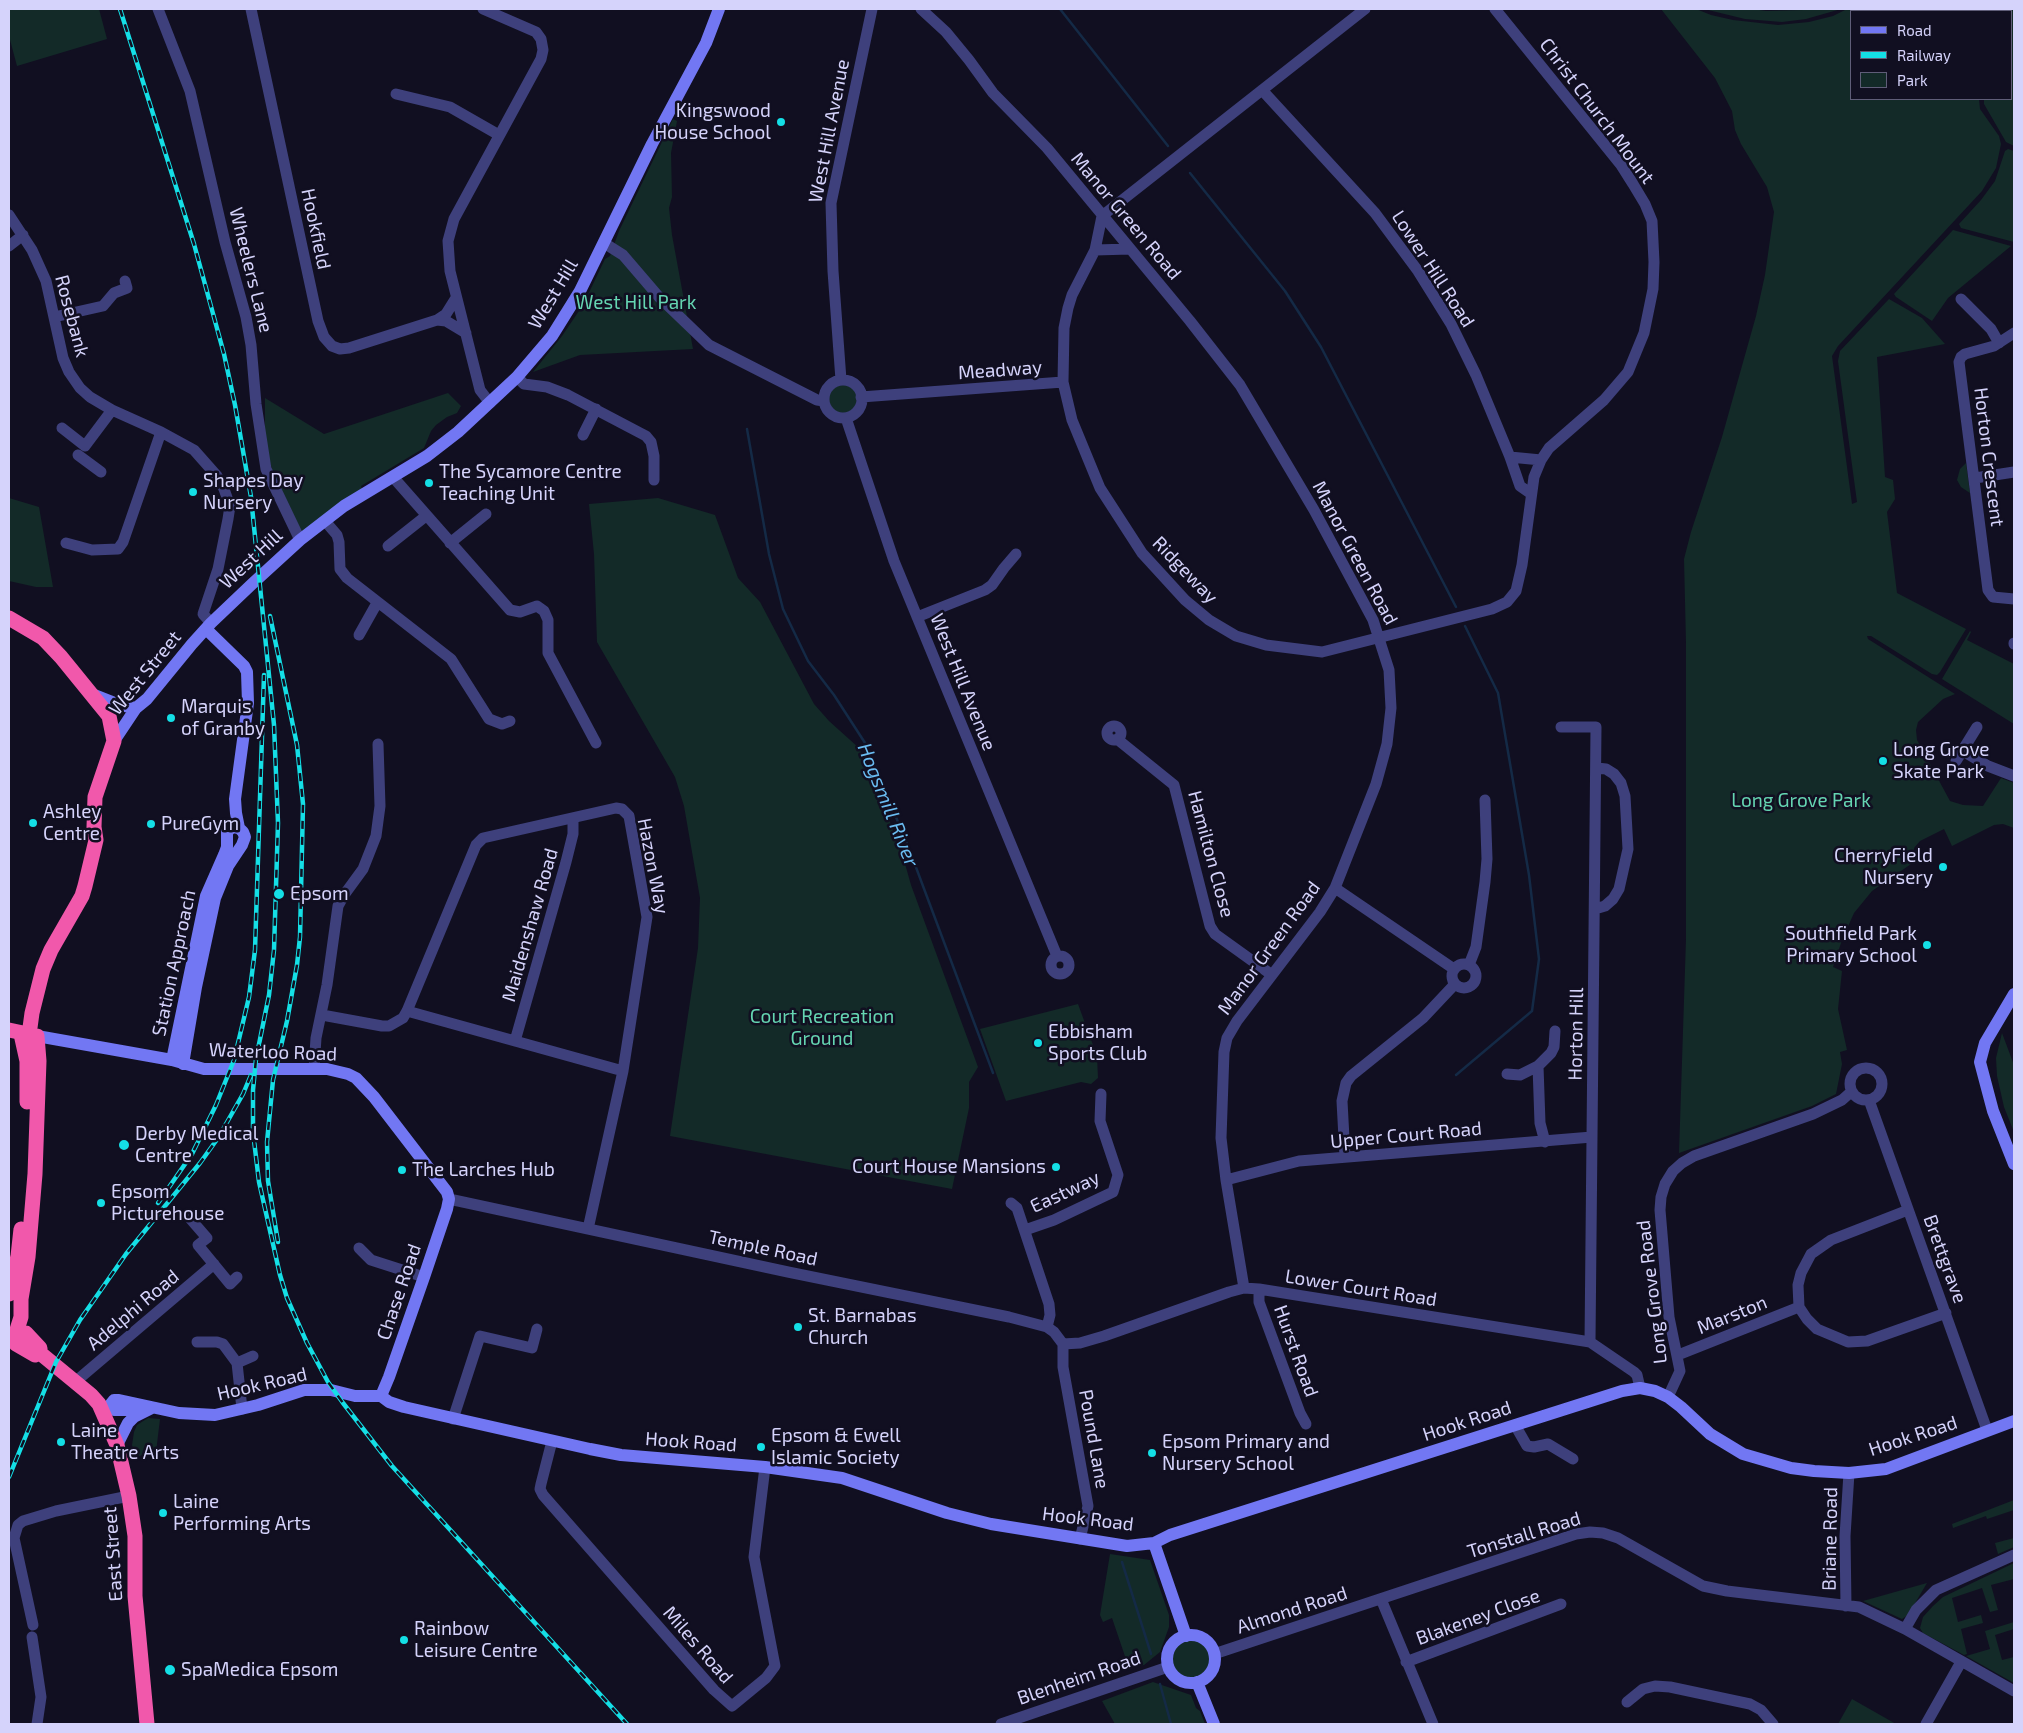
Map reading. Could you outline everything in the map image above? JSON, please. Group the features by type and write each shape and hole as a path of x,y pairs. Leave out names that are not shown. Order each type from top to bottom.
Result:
{"highway":[{"path":"9,618 42,638 92,694 108,716 114,741 95,797 94,827 96,840 82,896 51,950 43,969 32,1013 24,1034 27,1061 25,1173 18,1256 9,1294"},
{"path":"12,1330 21,1317 21,1299 28,1257 34,1183 39,1061 24,1034"},
{"name":"East Street","path":"12,1330 16,1344 34,1355 40,1354 104,1405 130,1496 135,1536 135,1596 147,1724"}],"main road":[{"name":"West Hill","path":"208,626 300,540 344,506 434,451 517,377 552,336 580,291 652,144 706,43 720,9"},
{"name":"West Street","path":"114,741 134,710 153,692 208,626"},
{"name":"Station Approach","path":"178,1062 206,896 224,855 227,832 232,827 240,828 235,798 248,703 247,672 244,666 208,626"},
{"path":"92,694 134,710"},
{"path":"108,716 134,710"},
{"path":"2014,994 1980,1056 1982,1074 1993,1111 2014,1164"},
{"name":"Waterloo Road","path":"24,1034 218,1071 314,1069 340,1071 356,1078 374,1097 447,1192 449,1199"},
{"name":"Chase Road","path":"381,1396 424,1277 449,1199"},
{"name":"Hook Road","path":"104,1405 114,1400 119,1400 145,1404 152,1408 203,1415 223,1414 304,1390 331,1390 355,1396 381,1396 389,1402 404,1407 621,1455 765,1467 842,1478 954,1515 991,1524 1127,1546 1154,1543 1170,1535 1622,1391 1640,1388 1655,1391 1668,1397 1710,1434 1743,1454 1791,1468 1849,1473 1886,1468 2014,1421"},
{"path":"116,1445 128,1422 152,1408"},
{"path":"1154,1543 1186,1636"},
{"path":"1194,1635 1205,1640 1210,1645 1214,1654 1214,1662 1210,1673 1197,1682 1182,1681 1175,1677 1168,1667 1167,1659 1172,1645 1178,1639 1186,1636 1194,1635"},
{"path":"1197,1682 1214,1724"}],"street":[{"name":"Wheelers Lane","path":"158,9 190,91 225,242 246,317 251,345 258,422 266,469 300,540"},
{"name":"Hookfield","path":"251,9 318,321 324,337 332,346 340,349 348,348 437,320"},
{"path":"484,9 536,32 541,39 543,50 540,59 463,201 450,230 448,255 456,298 480,390 490,403"},
{"name":"West Hill Avenue","path":"841,380 833,271 831,203 872,9"},
{"name":"Manor Green Road","path":"921,9 958,46 993,93 1047,148 1217,355 1254,406 1314,510 1373,620 1380,636 1389,670 1391,708 1387,744 1376,784 1335,888 1320,912 1237,1021 1226,1045 1222,1089 1221,1138 1244,1288"},
{"path":"1102,216 1365,9"},
{"name":"Christ Church Mount","path":"1380,636 1492,609 1507,602 1516,591 1526,542 1530,493 1541,460 1560,437 1604,400 1628,372 1644,333 1653,289 1652,221 1645,204 1621,165 1496,9"},
{"name":"Lower Hill Road","path":"1262,90 1375,214 1418,271 1451,324 1476,375 1520,486 1530,493"},
{"path":"396,94 450,107 499,135"},
{"name":"Rosebank","path":"9,215 32,250 46,281 63,358 69,372 90,397 116,412"},
{"name":"Meadway","path":"862,397 1063,382 1064,328 1069,302 1095,250 1102,216"},
{"path":"9,246 23,235"},
{"path":"604,243 623,255 659,298 709,345 817,400 824,401"},
{"path":"1095,250 1130,249"},
{"path":"54,317 103,306 114,293 127,288 125,281"},
{"path":"437,320 446,314 456,298"},
{"path":"1961,298 1993,331 1999,343"},
{"path":"437,320 446,321 466,333"},
{"name":"Horton Crescent","path":"2014,333 1999,343 1986,349 1965,354 1960,359 1989,592 1995,598 2014,599"},
{"path":"517,377 524,384 547,387 568,395 638,430 651,442 654,456 654,480"},
{"path":"841,380 857,387 862,397 859,408 852,416 846,418 834,416 826,407 824,401 831,385 841,380"},
{"name":"Ridgeway","path":"1063,382 1074,428 1100,488 1142,553 1159,574 1208,620 1236,636 1266,645 1295,650 1322,652 1380,636"},
{"path":"583,435 596,409"},
{"path":"79,454 116,412 161,432 194,450 217,476 228,496 230,506 218,569 204,614 208,626"},
{"name":"West Hill Avenue","path":"846,418 889,549 1056,956"},
{"path":"62,428 79,454 101,472"},
{"path":"66,543 92,550 118,548 123,542 161,432"},
{"path":"1510,457 1541,460"},
{"path":"1975,478 2014,472"},
{"path":"393,477 510,610 520,612 536,606 544,611 548,620 548,653 596,743"},
{"path":"450,543 486,514"},
{"path":"388,546 426,516"},
{"path":"325,521 339,542 340,569 347,578 377,603 451,658 489,718 502,724 510,721"},
{"path":"917,617 985,590 992,585 1016,554"},
{"path":"360,635 377,603"},
{"name":"Horton Hill","path":"1561,727 1596,727 1590,1342"},
{"path":"1956,762 1977,727"},
{"name":"Hamilton Close","path":"1118,739 1174,785 1210,926 1215,934 1272,975"},
{"path":"314,1069 316,1038 331,963 338,906 363,869 376,836 380,806 378,744"},
{"path":"1963,751 1988,766 2014,776"},
{"path":"1595,909 1605,906 1613,899 1619,889 1628,849 1626,804 1621,783 1614,774 1606,769 1597,768"},
{"path":"1468,965 1476,947 1485,882 1487,859 1485,800"},
{"name":"Hazon Way","path":"407,1011 476,845 483,838 616,808 622,809 629,816 647,917 623,1071 588,1229"},
{"name":"Maidenshaw Road","path":"515,1041 566,862 573,834 573,818"},
{"path":"1335,888 1454,969"},
{"path":"1461,963 1474,969 1476,976 1474,984 1468,988 1455,984 1452,980 1454,969 1461,963"},
{"path":"1345,1157 1342,1101 1346,1083 1351,1076 1423,1018 1455,984"},
{"path":"322,1015 382,1026 403,1018 407,1011 623,1071"},
{"path":"1507,1074 1520,1075 1538,1066 1551,1053 1554,1047 1554,1031"},
{"path":"1538,1066 1540,1123 1546,1142"},
{"path":"1864,1068 1873,1070 1880,1076 1882,1086 1878,1095 1869,1100 1859,1099 1851,1092 1850,1082 1854,1072 1864,1068"},
{"name":"Long Grove Road","path":"1668,1397 1680,1371 1669,1317 1660,1210 1665,1184 1673,1171 1694,1156 1813,1114 1842,1100 1851,1092"},
{"name":"Eastway","path":"1024,1230 1054,1220 1113,1192 1118,1175 1100,1121 1101,1094"},
{"name":"Brettgrave","path":"1869,1100 1987,1430"},
{"name":"Upper Court Road","path":"1226,1180 1299,1161 1592,1137"},
{"name":"Temple Road","path":"449,1199 1047,1327"},
{"path":"1011,1203 1017,1208 1050,1304 1047,1327 1054,1332 1063,1344"},
{"path":"1908,1210 1831,1240 1811,1254 1801,1273 1798,1285 1799,1307 1806,1319 1817,1329 1848,1342 1867,1341 1946,1313"},
{"path":"187,1215 207,1238 198,1245 230,1284 237,1278"},
{"path":"359,1248 371,1260 424,1277"},
{"name":"Adelphi Road","path":"75,1382 214,1264"},
{"name":"Lower Court Road","path":"1063,1344 1080,1343 1104,1336 1229,1292 1244,1288 1258,1289 1590,1342 1634,1372 1637,1375 1640,1388"},
{"name":"Hurst Road","path":"1258,1289 1259,1302 1300,1413 1306,1424"},
{"name":"Marston","path":"1678,1355 1799,1307"},
{"path":"453,1419 480,1336 532,1348 537,1329"},
{"path":"197,1342 217,1342 223,1344 238,1363 242,1409"},
{"name":"Pound Lane","path":"1063,1344 1063,1367 1088,1506 1080,1539"},
{"path":"238,1363 253,1356"},
{"path":"1515,1425 1527,1446 1534,1448 1548,1444 1574,1459"},
{"name":"Miles Road","path":"552,1441 540,1489 543,1495 714,1690 732,1706 766,1678 775,1666 754,1557 765,1467"},
{"name":"Briane Road","path":"1846,1606 1845,1536 1849,1473"},
{"path":"33,1625 14,1538 16,1529 23,1521 130,1496"},
{"name":"Tonstall Road","path":"1381,1599 1576,1534 1603,1533 1618,1538 1703,1586 1866,1610 1906,1630 2014,1691"},
{"path":"1906,1630 1916,1610 1936,1590 2014,1555"},
{"path":"1381,1599 1433,1724"},
{"name":"Almond Road","path":"1214,1654 1381,1599"},
{"name":"Blakeney Close","path":"1406,1662 1561,1604"},
{"path":"32,1637 41,1697 37,1724"},
{"path":"1926,1724 1962,1662"},
{"name":"Blenheim Road","path":"1001,1724 1168,1667"},
{"path":"1627,1702 1644,1689 1655,1686 1670,1687 1750,1704 1761,1710 1773,1724"}],"green space":[{"path":"9,9 99,9 107,39 17,66 9,36"},
{"name":"Long Grove Park","path":"1661,9 1696,9 1733,20 1778,25 1809,22 1833,16 1847,9 1989,10 1850,10 1850,100 1979,100 1980,109 1999,136 2001,144 1996,168 1982,191 1838,346 1832,356 1852,504 1857,502 1838,361 1840,351 1889,299 1922,318 1945,344 1877,357 1885,477 1893,480 1895,499 1887,512 1897,593 1966,629 1937,675 1932,674 1871,636 1867,636 1868,639 1955,694 1943,699 1918,722 1916,730 1917,740 1950,801 1963,805 1983,806 2001,778 2014,783 2014,828 2003,824 1994,825 1952,846 1944,829 1920,841 1914,848 1914,862 1872,891 1854,913 1833,967 1842,971 1838,1009 1847,1050 1840,1052 1842,1064 1836,1094 1812,1106 1679,1153 1686,939 1686,643 1684,559 1722,437 1756,316 1765,275 1774,212 1767,187 1741,144 1735,130 1732,111 1715,78"},
{"path":"1704,9 1752,9 1766,11 1841,9 1806,19 1782,22 1745,19"},
{"path":"2014,9 2014,146 2006,142 1984,104 1984,100 2013,100 2013,10 1994,10"},
{"name":"West Hill Park","path":"673,119 677,121 671,153 672,197 669,208 672,235 693,349 580,355 533,372 562,336 583,305 605,259 610,256 619,231"},
{"path":"2008,149 2014,151 2014,242 1961,228 1959,224 1995,181 2005,151"},
{"path":"1953,230 2011,246 1948,298 1932,321 1894,294"},
{"path":"843,385 853,389 857,399 853,409 843,413 833,409 829,399 833,389"},
{"path":"448,393 461,406 457,413 436,425 431,431 424,448 361,486 362,489 301,533 279,491 265,447 265,398 324,434"},
{"path":"1966,463 1970,493 1961,487 1957,480 1960,469"},
{"path":"9,498 39,507 53,587 36,587 9,581"},
{"name":"Court Recreation Ground","path":"658,498 715,515 738,578 760,602 814,704 829,721 859,748 900,846 911,885 978,1067 969,1082 969,1108 952,1189 670,1136 698,948 700,898 684,806 675,777 597,642 594,554 589,504"},
{"path":"1970,631 1967,640 2014,664 2014,724 1942,679"},
{"name":"Ebbisham Sports Club","path":"1078,1004 1097,1056 1098,1078 1091,1084 1081,1082 1006,1101 980,1029"},
{"path":"2002,1033 2014,1065 2014,1132 2004,1107 1997,1076 1996,1058"},
{"path":"148,1418 160,1419 156,1452 135,1457 132,1445 134,1432 137,1425"},
{"path":"2014,1500 2014,1510 1987,1519 1986,1516 1953,1528 1952,1524"},
{"path":"2014,1538 2014,1547 1998,1554 1995,1543"},
{"path":"1110,1554 1150,1560 1169,1615 1169,1627 1160,1652 1144,1665 1129,1668 1112,1618 1103,1622 1100,1615"},
{"path":"2014,1563 2014,1579 1991,1585 1998,1610 1990,1612 1982,1588 1952,1598 1958,1622 1981,1615 1983,1623 1961,1629 1967,1654 1964,1655 1923,1633 1920,1628 1923,1617 1943,1597"},
{"path":"1927,1583 1908,1615 1902,1619 1863,1601"},
{"path":"2014,1622 2014,1629 1995,1635 2002,1660 2014,1657 2014,1683 1966,1656 1990,1649 1985,1631"},
{"path":"1194,1638 1201,1641 1207,1647 1210,1658 1209,1666 1201,1675 1194,1678 1186,1678 1179,1675 1171,1666 1170,1654 1173,1647 1182,1639"},
{"path":"1153,1682 1191,1695 1205,1724 1115,1724 1102,1701"},
{"path":"1852,1699 1896,1724 1838,1724"}],"waterway":[{"path":"1060,9 1168,146"},
{"path":"1190,173 1285,291 1321,347 1456,607"},
{"name":"Hogsmill River","path":"747,429 769,554 783,609 808,661 834,695 867,746 911,854 993,1073"},
{"path":"1456,1075 1532,1011 1539,959 1529,875 1498,693 1465,626"},
{"name":"Hogsmill River","path":"1122,1562 1151,1654"},
{"name":"Hogsmill River","path":"1160,1684 1171,1724"}],"railway":[{"path":"120,9 194,244 224,354 251,497 274,725 278,823 274,950 269,995 256,1059 253,1090 253,1132 259,1182 280,1275 287,1298 307,1343 328,1382 343,1403 392,1466 627,1724"},
{"path":"270,616 297,745 303,804 300,937 287,1021 273,1080 267,1142 268,1181 278,1242"},
{"path":"158,1203 192,1154 216,1105 234,1060 249,997 255,950 264,675"},
{"path":"9,1477 56,1362 80,1320 126,1254 218,1138 243,1094 251,1075"}],"place":[{"name":"Kingswood House School","path":"781,122"},
{"name":"The Sycamore Centre Teaching Unit","path":"429,483"},
{"name":"Shapes Day Nursery","path":"193,492"},
{"name":"Marquis of Granby","path":"171,718"},
{"name":"Long Grove Skate Park","path":"1883,761"},
{"name":"Ashley Centre","path":"33,823"},
{"name":"PureGym","path":"151,824"},
{"name":"CherryField Nursery","path":"1943,867"},
{"name":"Epsom","path":"279,894"},
{"name":"Southfield Park Primary School","path":"1927,945"},
{"name":"Ebbisham Sports Club","path":"1038,1043"},
{"name":"Derby Medical Centre","path":"124,1145"},
{"name":"Court House Mansions","path":"1056,1167"},
{"name":"The Larches Hub","path":"402,1170"},
{"name":"Epsom Picturehouse","path":"101,1203"},
{"name":"St. Barnabas Church","path":"798,1327"},
{"name":"Laine Theatre Arts","path":"61,1442"},
{"name":"Epsom & Ewell Islamic Society","path":"761,1447"},
{"name":"Epsom Primary and Nursery School","path":"1152,1453"},
{"name":"Laine Performing Arts","path":"163,1513"},
{"name":"Rainbow Leisure Centre","path":"404,1640"},
{"name":"SpaMedica Epsom","path":"170,1670"}]}
